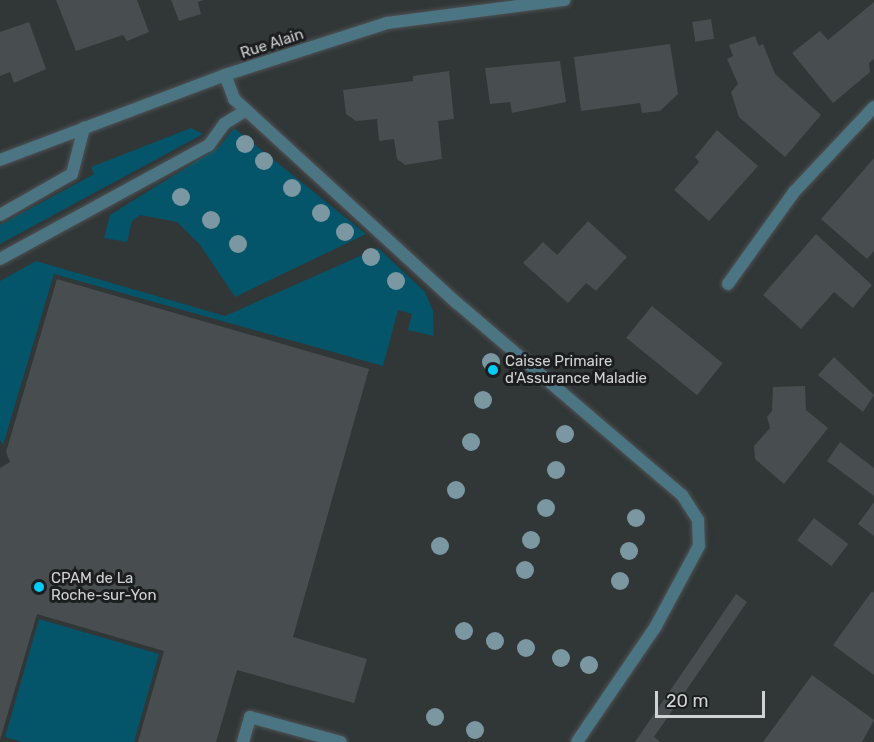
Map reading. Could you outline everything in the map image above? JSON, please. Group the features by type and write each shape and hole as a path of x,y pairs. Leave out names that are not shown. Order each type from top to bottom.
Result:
{"street":[{"name":"Rue Alain","path":"0,160 225,75 387,23 565,0"},
{"path":"225,75 234,99 457,303 682,495 698,520 699,546 656,626 577,742"},
{"path":"728,285 794,192 874,107"},
{"path":"0,259 209,145 224,124 246,110"},
{"path":"0,215 72,174 84,128"},
{"path":"243,742 250,717 341,742"}],"shaded area":[{"path":"191,128 203,134 0,244 0,225 94,174 91,167"},
{"path":"234,128 366,234 235,297 200,245 177,222 140,215 132,221 127,242 104,238 110,215 219,147"},
{"path":"378,248 425,292 433,311 434,336 408,330 412,314 398,310 383,366 54,274 3,445 0,440 0,281 36,261 225,316"},
{"path":"39,619 159,654 134,742 22,742 5,737"}],"building":[{"path":"56,0 137,0 149,32 127,41 123,35 76,51"},
{"path":"171,0 204,0 198,2 201,14 179,21"},
{"path":"874,2 874,59 869,63 870,72 833,103 792,53 820,31 828,40"},
{"path":"711,19 714,39 695,42 692,22"},
{"path":"29,22 46,69 14,83 10,72 0,76 0,32"},
{"path":"755,36 759,46 763,44 775,74 821,115 785,157 739,117 731,92 738,84 727,59 733,56 729,45"},
{"path":"670,44 678,94 660,111 642,113 640,103 581,111 574,57"},
{"path":"560,61 566,102 512,113 510,102 490,104 485,68"},
{"path":"449,71 454,119 438,121 442,159 405,165 397,159 394,139 379,141 377,119 356,121 346,114 343,90 413,81 413,76"},
{"path":"717,130 758,166 709,221 674,190 699,162 695,157"},
{"path":"874,158 874,251 867,259 821,219"},
{"path":"588,221 627,257 596,291 586,283 568,303 523,263 543,242 557,255"},
{"path":"816,234 872,285 853,308 834,292 801,329 763,295"},
{"path":"57,279 369,369 293,637 367,659 354,703 237,670 216,742 138,742 164,651 37,614 0,740 0,468 10,462 6,452"},
{"path":"652,306 723,363 697,395 626,338"},
{"path":"834,357 874,395 863,412 818,375"},
{"path":"805,386 806,410 828,428 784,484 755,459 754,446 770,428 767,417 772,411 773,387"},
{"path":"840,442 874,468 874,496 827,461"},
{"path":"874,502 874,536 858,524"},
{"path":"814,518 848,544 831,566 797,540"},
{"path":"872,591 874,593 874,675 833,645"},
{"path":"736,594 747,602 654,737 660,742 635,742"},
{"path":"812,675 874,720 862,742 763,742"}],"place":[{"name":"Caisse Primaire d'Assurance Maladie","path":"493,370"},
{"name":"CPAM de La Roche-sur-Yon","path":"39,587"}]}
